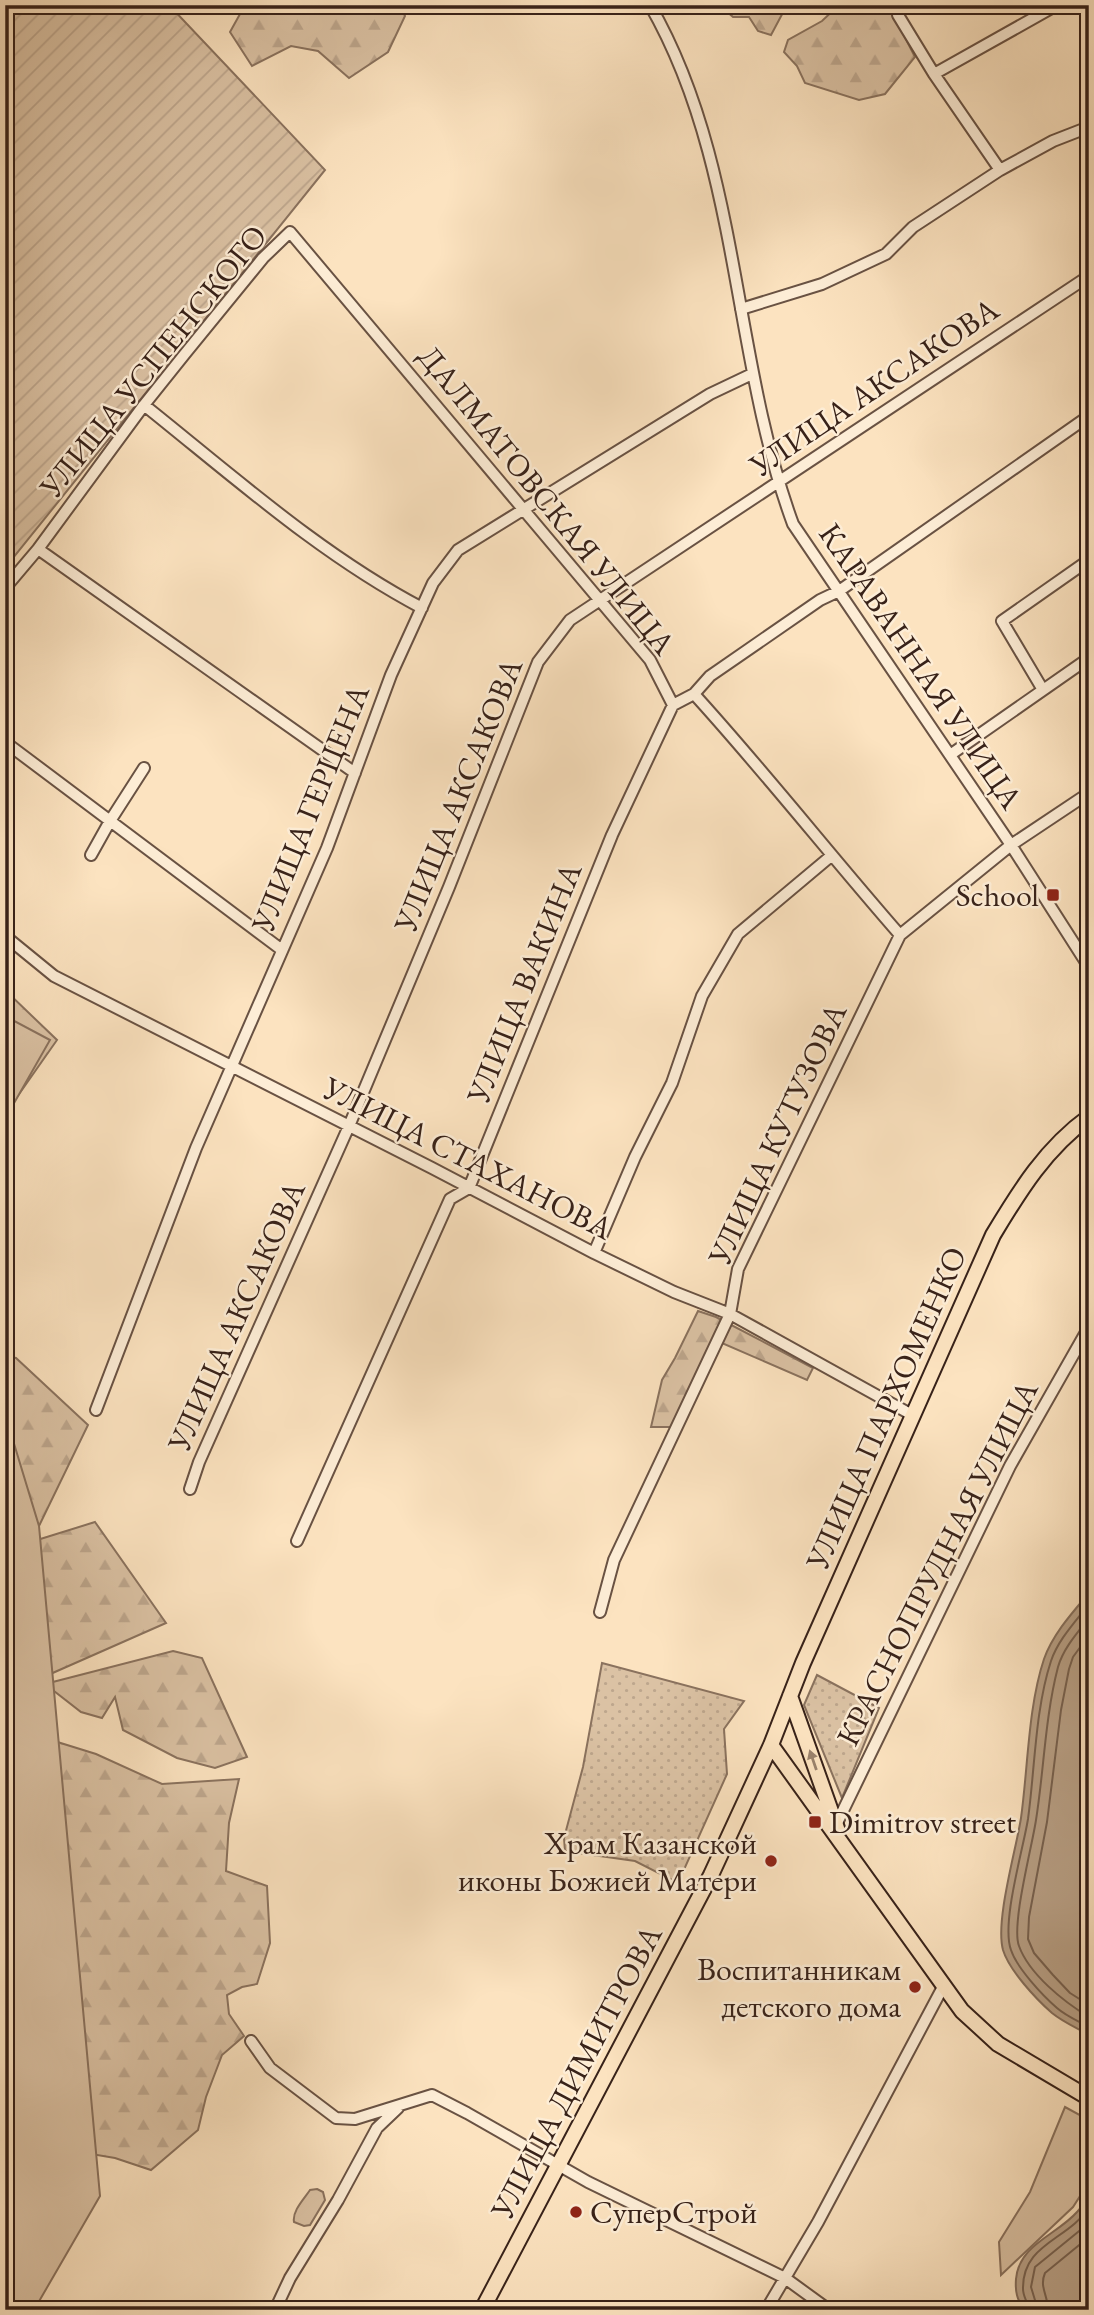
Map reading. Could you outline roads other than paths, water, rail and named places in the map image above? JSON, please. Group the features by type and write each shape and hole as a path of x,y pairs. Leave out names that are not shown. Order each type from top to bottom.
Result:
{"main road":[{"name":"УЛИЦА ПАРХОМЕНКО","path":"771,1745 790,1696 993,1235 1027,1179 1049,1152 1089,1117"},
{"path":"790,1696 843,1845"},
{"path":"771,1745 962,2011 998,2044 1089,2098"},
{"name":"УЛИЦА ДИМИТРОВА","path":"482,2310 711,1875 771,1745"}],"street":[{"name":"КАРАВАННАЯ УЛИЦА","path":"650,5 682,69 703,131 724,220 752,374 778,482 793,524 1011,845 1089,967"},
{"path":"934,74 1057,5"},
{"path":"898,15 934,74 1000,170"},
{"path":"741,309 822,284 886,254 914,227 1000,170 1053,141 1089,127"},
{"name":"УЛИЦА УСПЕНСКОГО","path":"5,588 38,549 144,405 263,258 290,232"},
{"name":"ДАЛМАТОВСКАЯ УЛИЦА","path":"290,232 650,660 673,705 694,694"},
{"name":"УЛИЦА АКСАКОВА","path":"190,1489 198,1462 349,1126 449,887 538,662 570,620 1089,276"},
{"name":"УЛИЦА ГЕРЦЕНА","path":"96,1410 196,1148 327,848 391,675 433,583 458,551 710,394 752,374"},
{"path":"144,405 296,526 383,587 422,608"},
{"path":"900,935 831,856 745,750 694,694 710,676 820,600 839,591 1089,416"},
{"path":"38,549 355,773"},
{"path":"1043,690 1002,621 1089,560"},
{"path":"950,755 1089,658"},
{"name":"УЛИЦА ВАКИНА","path":"297,1541 450,1199 469,1188 612,835 673,705"},
{"path":"5,742 282,950"},
{"path":"92,855 144,768"},
{"name":"УЛИЦА КУТУЗОВА","path":"600,1612 614,1560 730,1314 738,1269 900,935 1011,845 1089,793"},
{"path":"594,1254 635,1157 672,1083 702,996 738,934 831,856"},
{"name":"УЛИЦА СТАХАНОВА","path":"5,936 54,976 594,1254 674,1292 730,1314 914,1416"},
{"name":"КРАСНОПРУДНАЯ УЛИЦА","path":"836,1825 1010,1466 1089,1327"},
{"path":"766,2310 818,2222 944,1985"},
{"path":"251,2041 270,2068 336,2118 355,2119 432,2095 588,2182 785,2278 829,2310"},
{"path":"275,2310 290,2278 338,2200 377,2128 400,2106"}],"water":[{"path":"1089,1593 1089,2035 1056,2016 1031,1992 1006,1958 1001,1937 1004,1904 1021,1818 1039,1678 1052,1641"},
{"path":"1089,2194 1089,2288 1084,2310 1024,2310 1017,2295 1016,2279 1024,2257 1031,2248 1069,2220"}],"place":[{"name":"School","path":"1053,895"},
{"name":"Dimitrov street","path":"815,1822"},
{"name":"Храм Казанской иконы Божией Матери","path":"771,1861"},
{"name":"Воспитанникам детского дома","path":"915,1987"},
{"name":"СуперСтрой","path":"576,2212"}]}
